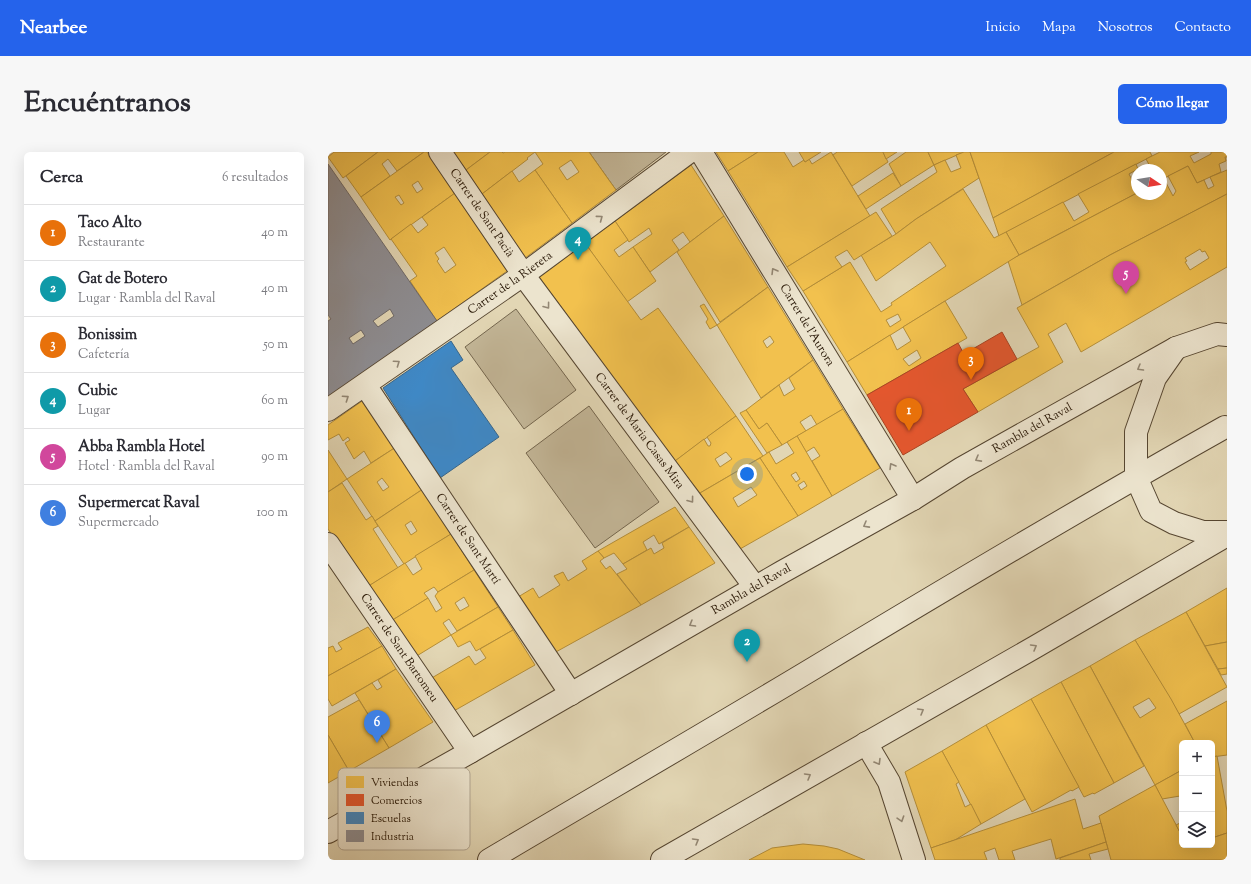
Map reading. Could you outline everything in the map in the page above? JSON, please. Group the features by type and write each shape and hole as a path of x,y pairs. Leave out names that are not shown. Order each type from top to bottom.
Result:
{"street":[{"name":"Carrer de Sant Pacià","path":"440,152 523,275"},
{"name":"Carrer de la Riereta","path":"328,410 523,275 689,152"},
{"name":"Carrer de l'Aurora","path":"701,152 913,499"},
{"name":"Carrer de Maria Casas Mira","path":"523,275 756,587"},
{"name":"Rambla del Raval","path":"442,768 756,587 913,499 962,468 1176,348 1217,334 1227,335"},
{"path":"1176,348 1155,378 1136,432 1136,477 1151,511 1174,523 1203,532 1227,534"},
{"name":"Carrer de Sant Martí","path":"365,385 571,694"},
{"path":"489,860 1136,477 1225,427"},
{"path":"662,860 1035,647 1227,534"},
{"name":"Carrer de Sant Bartomeu","path":"328,544 470,752"},
{"path":"866,743 889,782 914,860"},
{"name":"Rambla del Raval","path":"328,832 338,826"}],"shaded area":[{"path":"589,152 666,152 616,190"},
{"path":"516,309 576,390 524,429 465,347"},
{"path":"589,406 659,502 595,548 526,453"}],"building: Viviendas":[{"path":"334,152 378,152 343,178 328,157"},
{"path":"378,152 424,152 397,171 388,159 382,164 390,176 361,197 346,176"},
{"path":"424,152 427,152 455,193 390,240 361,197","holes":["418,181 423,189 417,193 412,185","399,195 404,203 401,205 395,197"]},
{"path":"453,152 490,152 466,170"},
{"path":"490,152 535,152 482,194 466,170"},
{"path":"535,152 589,152 616,190 572,223 535,170 543,164","holes":["571,160 579,172 567,180 559,168"]},
{"path":"716,152 758,152 728,171"},
{"path":"758,152 784,152 793,167 804,160 805,162 809,159 812,164 831,152 870,216 787,267 728,171"},
{"path":"799,152 821,152 805,162"},
{"path":"837,152 883,152 888,162 852,186 833,155"},
{"path":"883,152 897,152 886,159"},
{"path":"906,152 928,152 934,165 901,186 889,164"},
{"path":"928,152 964,152 934,165"},
{"path":"964,152 970,152 979,178 916,219 896,234 881,209 937,172 934,165 945,160 951,172 961,168 956,155"},
{"path":"970,152 1114,152 993,218"},
{"path":"1114,152 1150,152 1152,156 1137,164 1131,164 1131,167 999,236 993,218"},
{"path":"1160,152 1199,152 1190,156 1194,163 1211,154 1211,152 1227,152 1227,157 1225,157 1226,161 1219,164 1221,172 1197,183 1188,166 1167,177 1167,164 1149,164 1146,159"},
{"path":"691,165 724,216 690,242 683,232 672,240 679,250 650,272 633,247 652,234 649,228 629,242 615,221"},
{"path":"1188,166 1197,183 1204,180 1208,189 1214,186 1210,177 1227,170 1227,194 1110,255 1022,305 1008,261 1131,196 1131,200 1167,200 1167,185 1173,196 1176,191 1168,176"},
{"path":"1131,167 1131,173 1129,174 1131,178 1131,196 1019,255 1006,232 1063,202 1074,221 1089,212 1078,194"},
{"path":"535,170 572,223 525,258 482,194 512,171 519,182"},
{"path":"893,173 901,186 866,209 858,196"},
{"path":"963,189 994,238 1006,232 1019,255 847,362 803,291 850,262 881,312 892,305 891,303 946,266 930,242 876,281 861,255 896,234 916,219","holes":["898,314 901,320 890,327 886,320"]},
{"path":"455,193 507,271 437,321 410,281 417,276 391,239 411,224 418,233 428,225 422,217","holes":["444,247 456,265 445,273 437,261 439,259 435,253"]},
{"path":"1227,194 1227,267 1081,352 1066,323 1048,334 1063,362 978,412 963,389 1039,347 1017,308 1110,255","holes":["1200,249 1202,252 1205,251 1209,258 1190,270 1185,262 1187,261 1185,258"]},
{"path":"876,212 892,236 854,260 847,250 835,257 842,267 803,291 787,267"},
{"path":"724,216 768,287 720,322 677,252"},
{"path":"615,221 628,240 614,250 619,257 633,247 656,281 627,302 585,243"},
{"path":"585,243 641,320 658,308 736,416 675,461 539,277"},
{"path":"768,287 813,360 761,398 717,325","holes":["770,336 774,342 767,348 763,341"]},
{"path":"945,301 967,338 867,395 847,362 890,335 897,350 911,341 903,327","holes":["917,350 921,358 909,366 903,359"]},
{"path":"704,304 717,325 710,329 706,322 708,319 700,306"},
{"path":"813,360 843,409 817,425 811,415 800,422 806,431 782,445 767,423 759,429 746,410 779,385 784,396 795,389 789,378"},
{"path":"365,399 396,447 371,463 364,451 354,459 345,443 350,440 348,437 343,441 339,434 328,440 328,425"},
{"path":"843,409 880,468 832,496 812,461 820,456 814,447 806,452 797,436"},
{"path":"746,410 759,429 767,423 782,445 767,453 740,413"},
{"path":"736,416 763,456 700,493 675,461 704,439 708,446 710,446 711,443 707,437","holes":["726,452 732,459 720,467 715,459"]},
{"path":"797,436 832,496 798,516 760,458 769,452 776,464 794,453 787,442","holes":["796,472 800,479 796,482 791,475","804,481 807,486 801,490 798,485"]},
{"path":"396,447 423,489 375,521 347,479","holes":["382,478 389,487 383,491 377,482"]},
{"path":"328,450 347,479 328,492"},
{"path":"760,458 798,516 740,549 700,493","holes":["751,487 757,495 738,507 733,498"]},
{"path":"342,483 366,520 372,516 378,526 373,529 398,568 367,587 328,529 328,492"},
{"path":"423,489 451,534 404,564 375,521","holes":["411,521 417,531 411,535 405,525"]},
{"path":"675,507 689,527 659,544 654,535 643,542 647,550 623,564 614,553 604,558 598,551"},
{"path":"689,527 715,563 641,605 617,574 627,569 623,564 651,548 654,554 664,548 662,543"},
{"path":"451,534 474,570 438,592 434,587 424,593 428,598 391,621 367,587 405,563 413,575 422,569 415,556"},
{"path":"598,551 604,558 600,561 606,569 610,566 641,605 554,653 518,597 533,588 539,598 560,585 554,576 563,572 568,581 587,569 582,561"},
{"path":"474,570 498,607 457,631 449,619 443,623 451,635 415,657 391,621 428,598 436,612 442,608 435,596 438,592","holes":["464,597 469,606 460,611 455,603"]},
{"path":"1227,588 1227,642 1205,646 1186,612"},
{"path":"498,607 513,630 476,651 470,641 458,647 451,635"},
{"path":"1186,612 1227,687 1179,714 1135,640"},
{"path":"368,627 382,646 328,676 328,648 333,646 336,652 342,649 338,643"},
{"path":"513,630 535,665 452,712 430,679 469,656 475,665 486,658 480,649"},
{"path":"1135,640 1171,699 1193,740 1179,740 1179,772 1155,785 1090,666","holes":["1149,698 1156,708 1140,718 1133,707"]},
{"path":"1227,642 1227,668 1218,669 1205,646"},
{"path":"382,646 396,669 332,706 328,699 328,676"},
{"path":"1090,666 1144,766 1114,783 1061,682"},
{"path":"1227,668 1227,674 1221,675 1218,669"},
{"path":"396,669 433,722 389,748 355,693 372,683 377,690 382,687 378,680"},
{"path":"1061,682 1114,783 1094,794 1093,793 1084,797 1031,699"},
{"path":"1031,699 1079,787 1032,812 986,725"},
{"path":"359,700 389,748 354,768 347,768 328,735 328,717"},
{"path":"1227,701 1227,755 1215,757 1215,740 1193,740 1185,724"},
{"path":"986,725 1025,799 981,824 942,751"},
{"path":"328,735 347,768 338,768 338,777 328,783"},
{"path":"942,751 959,782 956,784 965,807 971,804 981,824 955,840 931,848 905,772"},
{"path":"1215,756 1217,756 1227,811 1227,833 1215,837 1215,776"},
{"path":"1179,772 1179,796 1162,799 1155,785"},
{"path":"1155,785 1179,830 1179,848 1215,848 1215,837 1227,833 1227,860 1111,860 1099,816"},
{"path":"1075,799 1083,829 1101,823 1106,842 1056,859 1051,839 1012,851 1015,860 999,860 995,848 984,852 987,860 935,860 931,848"},
{"path":"1179,824 1179,830 1176,825"},
{"path":"1106,842 1108,849 1089,854 1091,860 1060,860 1060,858"},
{"path":"803,844 838,849 865,860 749,860 772,848"}],"building: Comercios":[{"path":"1002,332 1017,359 963,389 978,412 903,455 867,395 958,343 964,354"}],"building: Escuelas":[{"path":"451,341 463,360 451,368 499,437 440,478 383,388"}],"building: Industria":[{"path":"328,164 437,321 328,397 328,321 331,319 328,315","holes":["390,309 394,316 378,327 373,321","361,330 365,336 353,344 349,338"]}],"place":[{"name":"Cubic","path":"578,260"},
{"name":"Abba Rambla Hotel","path":"1126,294"},
{"name":"Bonissim","path":"971,380"},
{"name":"Taco Alto","path":"909,431"},
{"name":"Gat de Botero","path":"747,662"},
{"name":"Supermercat Raval","path":"377,743"}]}
